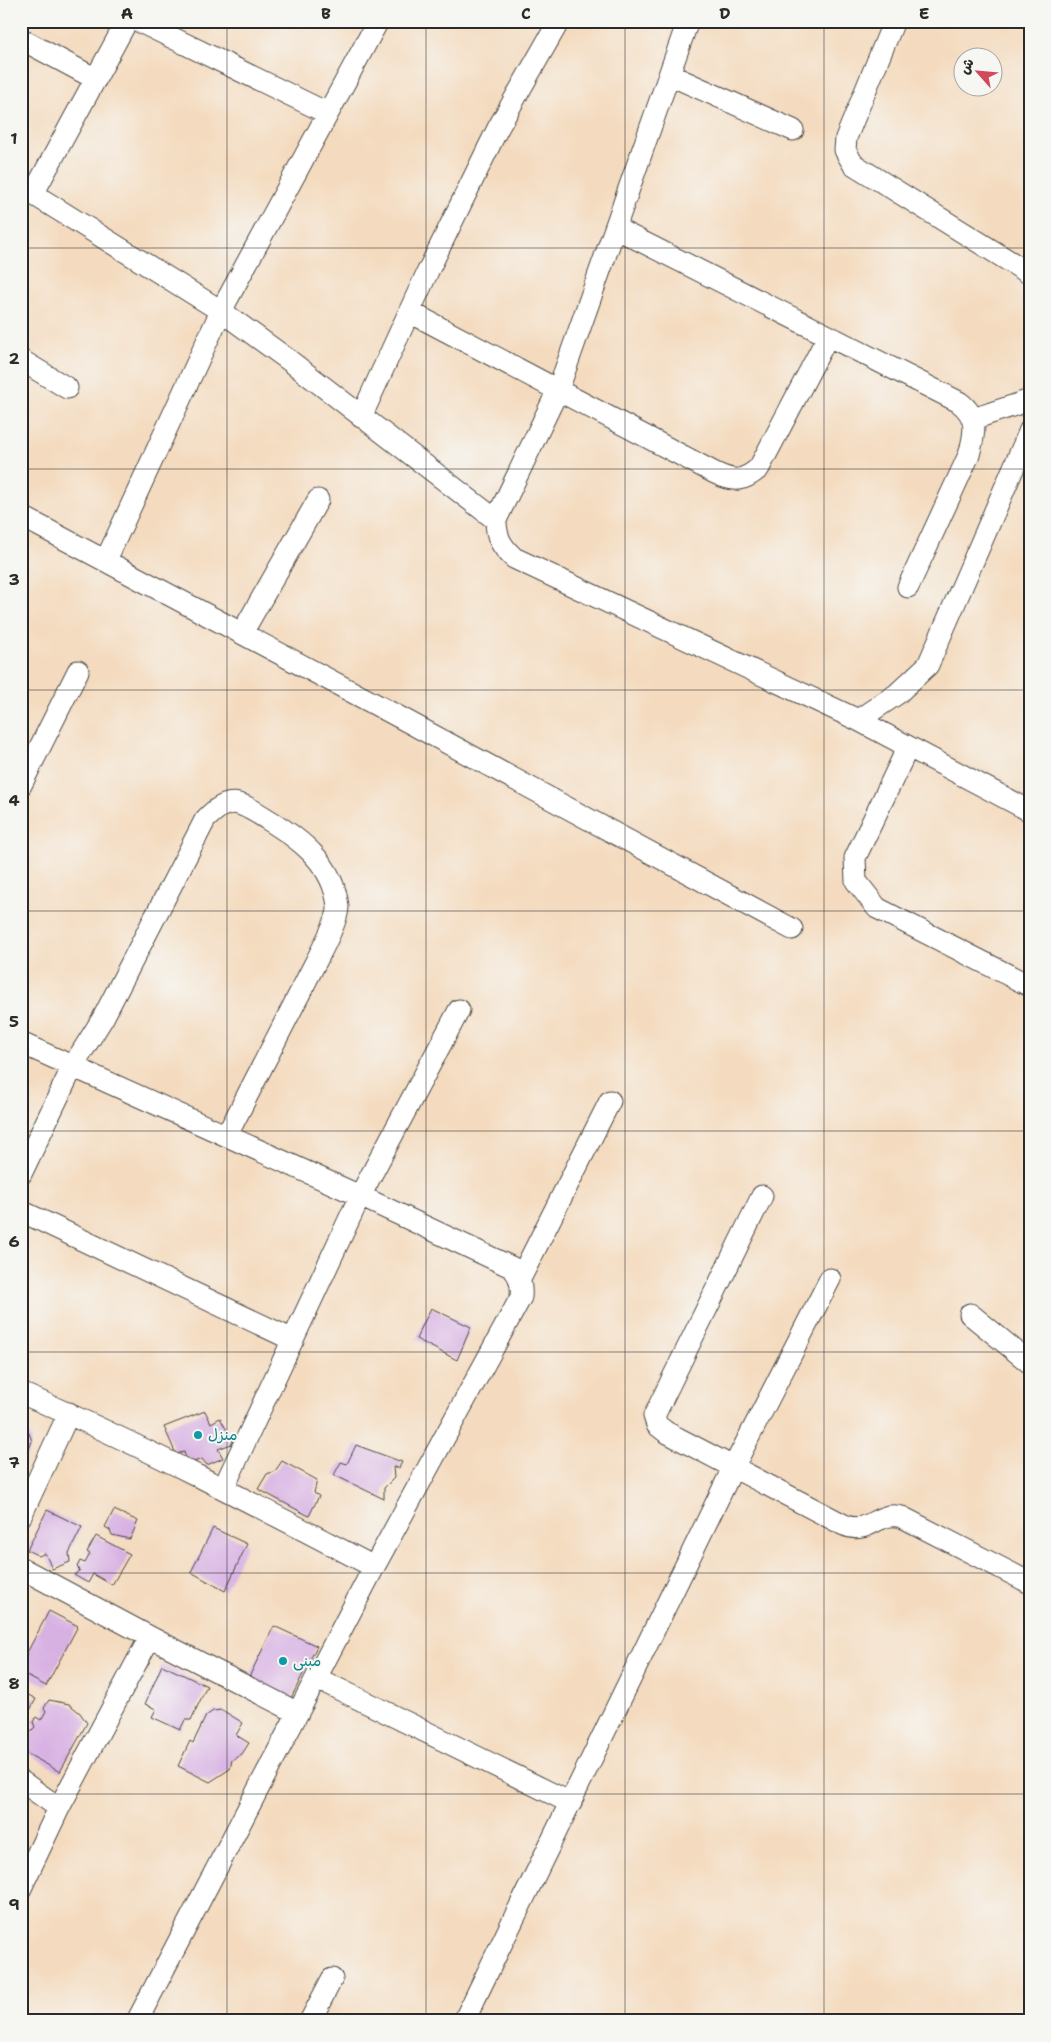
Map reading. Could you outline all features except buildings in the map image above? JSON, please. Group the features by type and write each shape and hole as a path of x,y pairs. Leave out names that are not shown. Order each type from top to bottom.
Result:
{"street":[{"path":"127,21 96,79 27,191 221,311 290,361 496,520"},
{"path":"138,21 327,113"},
{"path":"106,560 221,311 378,21"},
{"path":"361,417 498,128 558,21"},
{"path":"688,21 558,390 496,520 496,533 503,548 514,558 858,720 1030,811"},
{"path":"894,21 846,138 845,150 853,164 1030,274"},
{"path":"21,39 96,79"},
{"path":"670,74 793,130"},
{"path":"615,228 959,402 968,409 973,419 975,436 969,454 908,587"},
{"path":"410,312 715,473 728,479 738,480 749,476 758,468 828,336"},
{"path":"21,360 67,388"},
{"path":"973,419 1030,400"},
{"path":"858,720 898,694 928,665 1030,430"},
{"path":"242,633 318,500"},
{"path":"21,516 792,929"},
{"path":"21,785 78,671"},
{"path":"908,747 855,858 856,881 877,908 1030,986"},
{"path":"21,1174 73,1066 103,1018 205,820 216,808 229,803 244,805 293,835 314,855 329,874 335,891 338,909 325,944 227,1135"},
{"path":"224,1487 360,1196 460,1010"},
{"path":"21,1042 360,1196 511,1267 520,1279 522,1288 521,1297 374,1568 137,2021"},
{"path":"520,1279 610,1101"},
{"path":"762,1196 654,1416 658,1425 666,1432 733,1468 851,1528 865,1528 876,1520 888,1515 902,1518 1030,1583"},
{"path":"21,1211 293,1340"},
{"path":"464,2021 733,1468 830,1278"},
{"path":"970,1314 1030,1363"},
{"path":"21,1393 69,1413 224,1487 374,1568"},
{"path":"21,1516 69,1413"},
{"path":"21,1568 150,1638 298,1713"},
{"path":"21,1888 59,1808 150,1638"},
{"path":"316,1678 571,1803"},
{"path":"21,1781 59,1808"},
{"path":"310,2021 332,1979"}],"place":[{"name":"منزل","path":"198,1435"},
{"name":"مبنى","path":"283,1661"}]}
